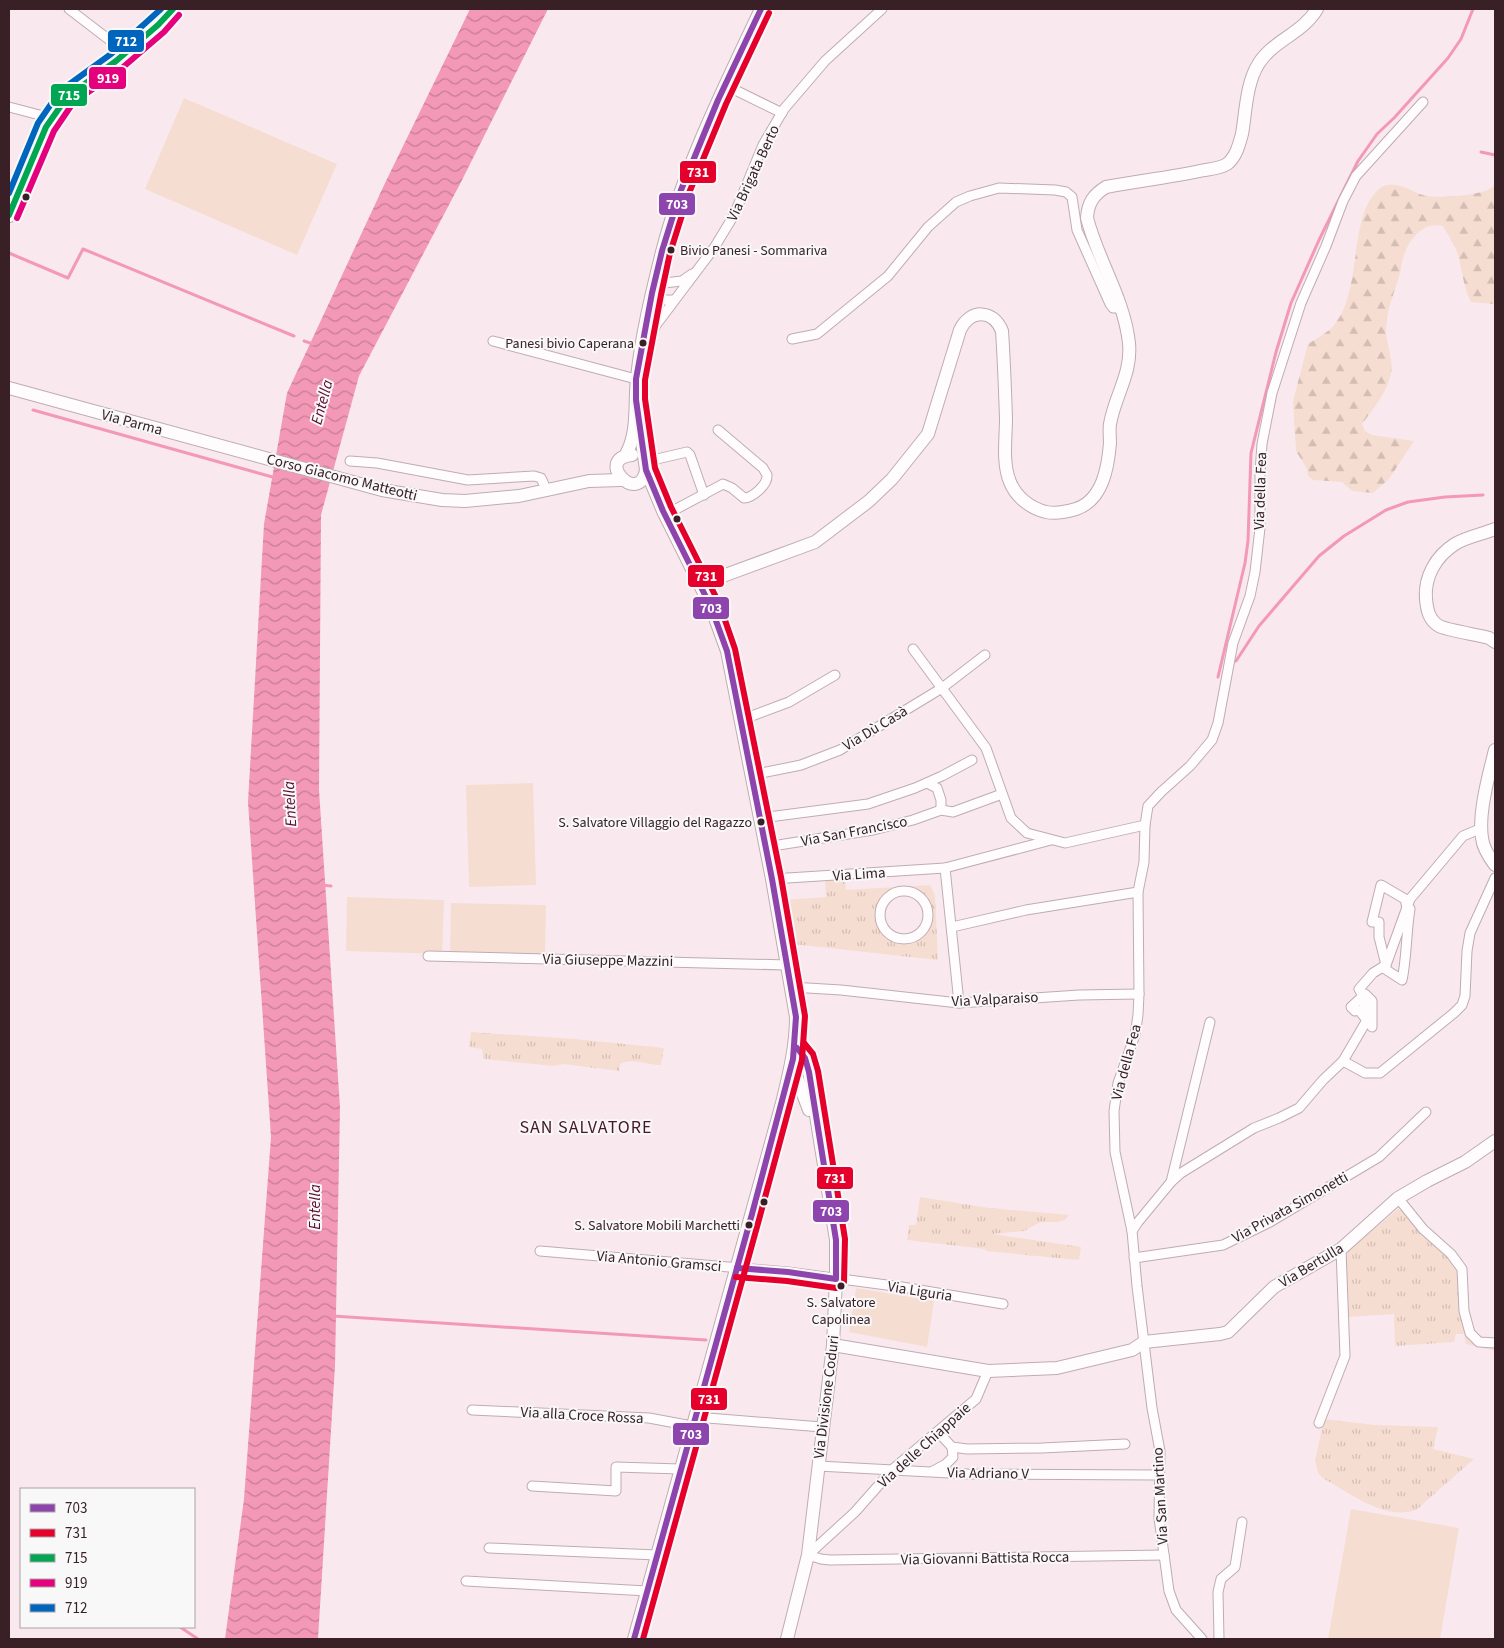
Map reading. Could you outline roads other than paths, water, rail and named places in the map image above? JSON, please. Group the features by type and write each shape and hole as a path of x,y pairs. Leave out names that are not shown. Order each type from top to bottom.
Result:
{"main road":[{"path":"9,215 51,118 67,97 158,25 173,9"}],"street":[{"path":"69,9 125,52"},
{"path":"621,480 618,476 621,461 629,449 633,437 636,379 662,251 681,190 725,85 760,9"},
{"name":"Via Brigata Berto","path":"640,355 656,325 697,272 734,215 762,145 782,113 825,61 882,9"},
{"path":"701,584 815,542 869,501 892,480 928,434 960,330 963,323 974,315 988,316 999,324 1002,331 1006,395 1006,465 1010,482 1018,496 1032,507 1048,512 1064,512 1080,507 1094,497 1103,483 1110,443 1110,424 1129,367 1129,344 1122,308 1089,228 1087,208 1091,199 1098,192 1106,188 1225,165 1237,151 1241,139 1248,91 1253,73 1268,50 1308,20 1317,9"},
{"path":"725,85 782,113"},
{"name":"Via della Fea","path":"1134,1258 1132,1231 1115,1152 1114,1111 1118,1083 1135,1035 1139,994 1138,892 1144,862 1145,825 1148,806 1160,792 1190,766 1212,740 1218,723 1233,643 1250,596 1255,572 1260,528 1262,444 1270,402 1301,303 1326,246 1342,200 1356,176 1424,102"},
{"path":"9,107 51,118"},
{"path":"792,339 817,334 888,276 928,227 956,202 999,188 1055,190 1066,192 1072,197 1077,230 1102,288 1114,308 1122,308"},
{"path":"654,289 682,280 697,272"},
{"path":"654,289 662,300 674,300"},
{"path":"493,341 636,379"},
{"name":"Via Parma","path":"9,388 256,456"},
{"path":"589,481 621,480 629,483 637,482 643,477 645,466 636,400"},
{"path":"664,513 723,484 732,488 744,498 749,498 766,482 767,476 762,468 718,430"},
{"path":"645,466 688,452 704,494"},
{"path":"589,481 634,455 641,459 664,513 701,584 720,628 727,651 761,818 796,1017 795,1045 782,1103 634,1639"},
{"name":"Corso Giacomo Matteotti","path":"256,456 382,490 442,500 465,501 502,498 547,491 589,481"},
{"name":"Corso Giacomo Matteotti","path":"350,461 377,463 468,480 534,476 542,478 547,491"},
{"path":"637,482 664,513"},
{"path":"1495,529 1456,543 1446,550 1431,569 1426,580 1426,595 1428,614 1439,626 1489,638 1495,642"},
{"path":"914,649 986,748 1011,818 1028,833 1065,842 1145,825"},
{"name":"Via Dù Casà","path":"752,775 801,765 830,755 942,688 985,655"},
{"path":"741,720 789,702 835,676"},
{"path":"1495,750 1486,786 1482,828 1482,839 1488,856 1495,865"},
{"path":"761,818 868,804 927,783 972,760"},
{"path":"927,783 937,788 941,800 941,810"},
{"name":"Via San Francisco","path":"766,847 873,830 913,820 941,810 953,812 1002,794"},
{"path":"1132,1231 1170,1182 1181,1173 1254,1128 1299,1108 1343,1060 1367,1020 1363,996 1359,989 1373,973 1386,964 1410,899 1463,836 1482,828"},
{"name":"Via Lima","path":"772,879 945,868 1051,840"},
{"path":"945,868 959,1004"},
{"path":"1343,1060 1365,1073 1380,1073 1462,1005 1466,996 1467,951 1470,933 1495,878"},
{"path":"1381,886 1405,899 1407,908 1410,909 1402,980 1385,969 1386,964 1379,937 1378,922 1372,922 1381,886"},
{"path":"900,891 917,895 927,908 928,920 923,930 914,937 908,938 897,938 887,932 880,916 885,900 900,891"},
{"path":"952,928 1026,910 1138,892"},
{"name":"Via Giuseppe Mazzini","path":"428,956 787,965"},
{"name":"Via Valparaiso","path":"791,987 842,990 959,1004 1079,995 1139,994"},
{"path":"1363,996 1351,1007 1355,1011 1359,1010 1367,1020"},
{"path":"1170,1182 1210,1022"},
{"name":"Via Divisione Coduri","path":"787,1639 808,1555 833,1345 836,1279 836,1240 808,1072 804,1058 795,1045"},
{"name":"Via Divisione Coduri","path":"791,1067 816,1124"},
{"path":"782,1103 794,1102 807,1106"},
{"name":"Via Privata Simonetti","path":"1134,1258 1224,1245 1270,1222 1379,1156 1426,1112"},
{"name":"Via Bertulla","path":"833,1345 988,1372 1057,1368 1132,1350 1144,1342 1228,1332 1274,1287 1341,1249 1398,1198 1465,1162 1495,1141"},
{"path":"1398,1198 1423,1229 1451,1254 1462,1269 1464,1311 1470,1334 1478,1342 1495,1343"},
{"path":"1319,1423 1345,1356 1341,1249"},
{"name":"Via Antonio Gramsci","path":"540,1251 788,1272 836,1279"},
{"name":"Via San Martino","path":"1134,1258 1160,1451 1159,1518 1169,1591 1176,1610 1202,1639"},
{"name":"Via Liguria","path":"836,1279 902,1287 1003,1304"},
{"name":"Via delle Chiappaie","path":"808,1555 855,1512 894,1469 976,1399 988,1372"},
{"name":"Via alla Croce Rossa","path":"472,1410 822,1427"},
{"path":"933,1472 953,1457 952,1447 938,1432"},
{"path":"952,1447 1022,1448 1125,1444"},
{"path":"532,1486 616,1491 616,1466 680,1469"},
{"name":"Via Adriano V","path":"818,1466 968,1474 1159,1475"},
{"path":"1219,1639 1218,1592 1221,1579 1235,1566 1242,1522"},
{"path":"489,1548 657,1555"},
{"name":"Via Giovanni Battista Rocca","path":"808,1555 830,1560 1164,1555"},
{"path":"466,1581 647,1591"}],"water":[{"name":"Entella","path":"470,9 548,9 461,182 359,376 321,515 319,790 340,1108 335,1366 318,1639 225,1639 244,1499 271,1137 248,802 264,524 287,393 386,181"}],"waterway":[{"path":"1218,677 1245,563 1248,541 1251,453 1276,352 1291,303 1319,240 1358,161 1377,134 1448,58 1461,39 1473,9"},
{"path":"1481,152 1495,155"},
{"path":"9,253 68,278 83,249 294,336"},
{"path":"304,341 313,344"},
{"path":"33,410 276,478"},
{"path":"1231,661 1236,661 1259,626 1319,556 1344,536 1386,510 1408,502 1445,497 1483,495"},
{"path":"321,885 331,886"},
{"path":"333,1316 706,1340"},
{"path":"182,1628 198,1639"}],"place":[{"name":"Bivio Panesi - Sommariva","path":"671,250"},
{"name":"Panesi bivio Caperana","path":"643,343"},
{"name":"S. Salvatore Villaggio del Ragazzo","path":"761,822"},
{"name":"S. Salvatore Mobili Marchetti","path":"749,1225"},
{"name":"S. Salvatore Capolinea","path":"841,1286"}],"district":[{"name":"SAN SALVATORE","path":"586,1127"}]}
